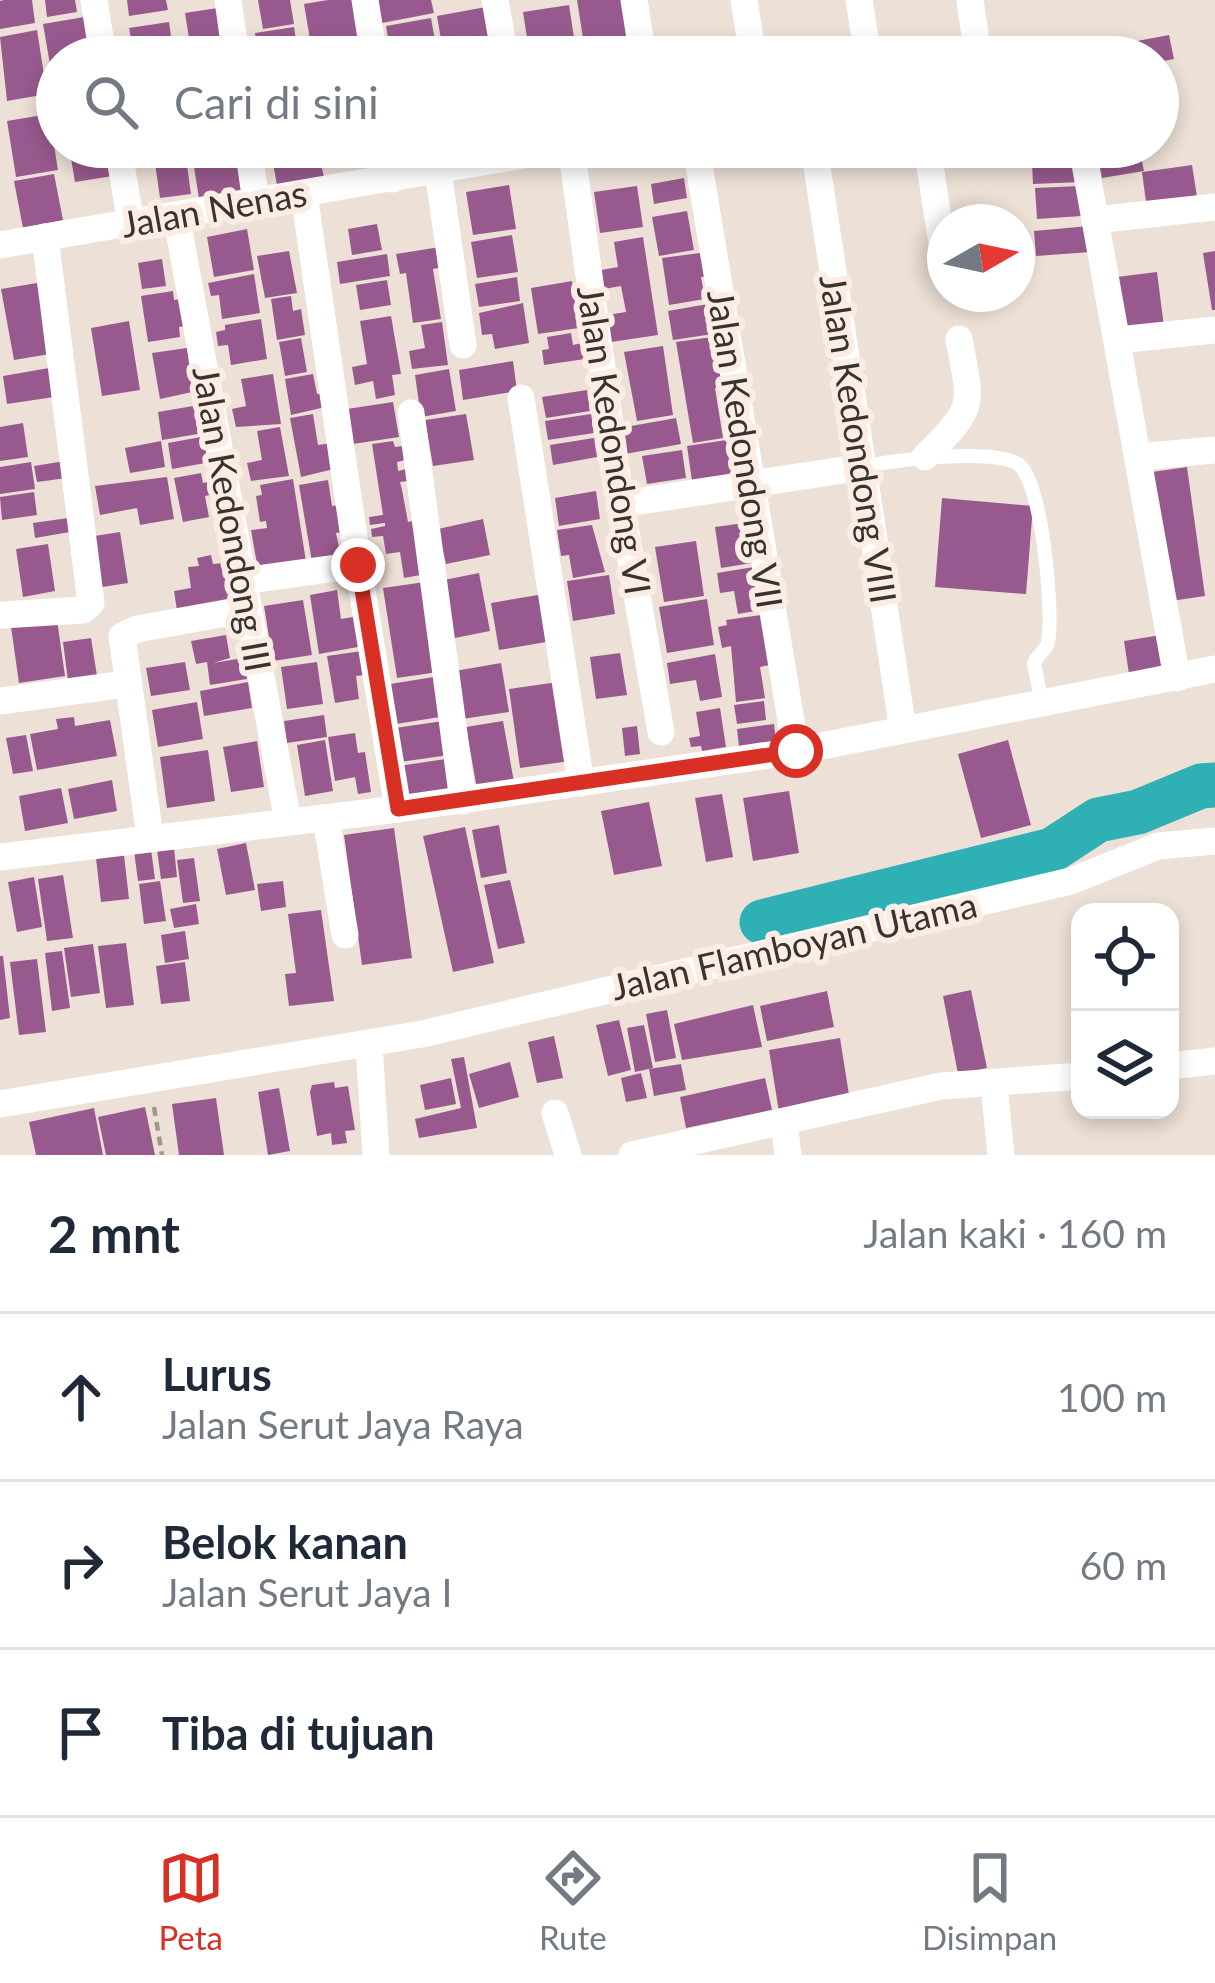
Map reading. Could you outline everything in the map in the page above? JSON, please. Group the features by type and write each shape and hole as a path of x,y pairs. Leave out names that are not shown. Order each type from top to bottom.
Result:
{"street":[{"path":"94,0 100,36"},
{"path":"228,0 233,36"},
{"path":"365,0 371,36"},
{"path":"495,0 501,36"},
{"path":"634,0 640,36"},
{"path":"744,0 750,36"},
{"path":"859,0 865,36"},
{"path":"970,0 975,36"},
{"path":"122,168 131,223"},
{"path":"251,168 256,202"},
{"path":"391,168 393,179"},
{"name":"Jalan Nenas","path":"0,244 450,168"},
{"name":"Jalan Kedondong VI","path":"574,168 621,504 661,732"},
{"name":"Jalan Kedondong VII","path":"699,168 796,751"},
{"name":"Jalan Kedondong VIII","path":"817,168 902,730"},
{"path":"929,168 935,204"},
{"path":"1086,168 1178,678"},
{"path":"438,171 463,345"},
{"path":"304,194 398,809"},
{"path":"1095,220 1215,207"},
{"name":"Jalan Kedondong III","path":"176,215 288,822"},
{"path":"1,607 83,610 91,603 45,237"},
{"path":"1118,340 1215,330"},
{"path":"925,457 962,419 969,404 959,339"},
{"path":"521,398 581,783"},
{"path":"411,412 463,801"},
{"path":"1138,457 1215,450"},
{"path":"621,504 863,467"},
{"path":"150,837 126,684 121,642 125,633 358,565"},
{"path":"0,856 463,801 796,751 1215,669"},
{"path":"0,700 126,684"},
{"path":"326,818 345,935"},
{"name":"Jalan Flamboyan Utama","path":"0,1104 369,1044 1071,881 1158,846 1215,841"},
{"path":"369,1044 376,1155"},
{"path":"1179,1065 1215,1061"},
{"path":"632,1155 941,1086 1071,1077"},
{"path":"994,1085 1001,1155"},
{"path":"555,1114 568,1155"},
{"path":"784,1122 788,1155"}],"lane":[{"path":"863,467 925,457 1014,460 1028,472 1047,582 1048,644 1034,664 1042,703"}],"path":[{"path":"149,1077 162,1155"}],"building":[{"path":"32,0 35,23 0,29 0,1"},
{"path":"45,0 75,0 77,12 47,17"},
{"path":"127,0 166,0 168,10 129,16"},
{"path":"258,0 290,0 294,24 263,29"},
{"path":"352,0 358,36 309,36 304,4"},
{"path":"378,0 431,0 434,13 382,23"},
{"path":"577,0 623,0 629,36 583,36"},
{"path":"569,5 574,36 527,36 523,12"},
{"path":"224,7 229,36 189,36 185,13"},
{"path":"486,7 491,36 440,36 437,16"},
{"path":"90,16 93,36 45,36 43,24"},
{"path":"431,18 434,36 388,36 386,26"},
{"path":"169,22 171,36 130,36 129,28"},
{"path":"294,27 295,36 256,36"},
{"path":"37,30 36,96 7,101 0,37"},
{"path":"36,116 36,168 58,170 16,177 7,121"},
{"path":"1192,165 1198,203 1147,210 1142,172"},
{"path":"73,168 118,168 119,175 75,182"},
{"path":"156,168 187,168 191,194 160,198"},
{"path":"194,168 244,168 248,191 199,199"},
{"path":"274,168 322,168 324,177 277,185"},
{"path":"1032,168 1080,168 1081,182 1033,184"},
{"path":"1100,168 1144,171 1102,178"},
{"path":"54,174 63,220 23,228 14,181"},
{"path":"684,178 687,198 654,204 651,184"},
{"path":"509,185 516,229 473,235 466,192"},
{"path":"637,186 643,227 600,233 594,192"},
{"path":"1080,186 1082,216 1037,219 1035,188"},
{"path":"687,211 694,250 659,256 652,217"},
{"path":"377,224 382,250 352,255 348,229"},
{"path":"1089,226 1091,252 1036,256 1035,231"},
{"path":"247,229 254,270 214,277 207,237"},
{"path":"512,235 518,272 477,278 471,242"},
{"path":"643,237 658,335 611,342 607,315 626,312 621,286 604,289 601,270 618,267 614,242"},
{"path":"440,247 444,267 433,269 441,319 413,323 406,273 400,274 396,254"},
{"path":"289,251 297,293 265,298 257,256"},
{"path":"1215,251 1215,310 1212,310 1203,253"},
{"path":"707,252 710,276 701,277 705,299 669,305 662,258"},
{"path":"387,254 390,276 340,284 337,262"},
{"path":"162,259 166,286 142,289 138,263"},
{"path":"1157,272 1164,327 1125,333 1117,277"},
{"path":"254,274 260,313 222,319 219,295 211,296 208,283"},
{"path":"517,277 520,301 479,307 475,284"},
{"path":"387,280 391,305 360,310 356,285"},
{"path":"572,281 579,328 538,334 531,288"},
{"path":"37,283 50,354 14,360 1,289"},
{"path":"173,291 174,300 181,299 185,326 179,327 180,337 148,342 141,296"},
{"path":"291,296 293,311 301,309 305,335 277,340 271,299"},
{"path":"523,303 529,343 495,349 492,334 482,335 479,313"},
{"path":"708,304 713,334 673,340 668,311"},
{"path":"391,316 401,374 392,375 395,395 376,399 373,381 355,385 352,367 367,364 360,321"},
{"path":"261,319 267,359 231,365 228,345 218,346 216,332 225,330 225,325"},
{"path":"129,321 140,390 102,396 91,328"},
{"path":"442,322 448,365 412,369 409,351 425,348 421,325"},
{"path":"571,333 573,345 582,343 585,359 544,365 547,337"},
{"path":"719,336 727,386 715,388 723,438 693,443 676,342"},
{"path":"301,338 307,372 285,376 279,342"},
{"path":"663,346 673,415 637,421 624,352"},
{"path":"187,348 190,371 203,368 206,389 160,399 152,353"},
{"path":"513,361 517,391 463,400 459,370"},
{"path":"49,368 54,397 7,404 3,376"},
{"path":"449,369 456,411 421,417 415,375"},
{"path":"273,374 281,424 236,427 232,409 246,406 241,379"},
{"path":"313,374 317,394 332,392 334,405 291,415 285,379"},
{"path":"587,390 590,411 546,418 542,397"},
{"path":"393,402 399,437 353,444 347,409"},
{"path":"199,405 204,433 162,440 158,412"},
{"path":"313,414 318,445 338,442 342,467 301,477 290,418"},
{"path":"466,414 474,460 433,466 425,420"},
{"path":"591,414 594,433 548,440 545,421"},
{"path":"676,418 681,444 625,454 620,428"},
{"path":"23,423 28,457 0,461 0,427"},
{"path":"280,427 289,476 251,481 247,463 262,460 257,431"},
{"path":"206,436 211,462 172,469 168,443"},
{"path":"594,438 597,457 553,465 550,445"},
{"path":"733,439 740,482 693,488 687,446"},
{"path":"161,441 165,467 130,473 125,448"},
{"path":"393,441 395,447 403,446 405,460 397,462 398,471 406,469 408,481 400,482 408,522 418,520 426,574 404,578 400,552 386,554 383,536 372,537 371,529 385,523 370,525 369,517 383,515 372,444"},
{"path":"682,450 686,478 647,484 642,456"},
{"path":"65,461 67,478 37,482 34,466"},
{"path":"31,462 35,489 0,494 0,467"},
{"path":"1187,467 1205,596 1171,601 1152,472"},
{"path":"201,473 203,483 217,480 219,493 205,496 209,517 183,522 174,478"},
{"path":"167,477 174,519 140,525 137,508 100,515 95,486"},
{"path":"293,479 307,568 259,575 251,530 267,528 266,521 260,522 256,496 262,495 260,485"},
{"path":"328,480 332,506 339,505 344,532 336,533 341,557 312,562 299,485"},
{"path":"596,491 600,519 559,526 555,498"},
{"path":"34,492 37,515 2,520 0,497"},
{"path":"942,498 1033,506 1026,594 935,587"},
{"path":"68,518 70,532 35,538 33,523"},
{"path":"483,519 490,555 446,564 438,529"},
{"path":"751,522 758,562 721,568 715,527"},
{"path":"592,525 605,572 573,578 569,555 561,556 557,530"},
{"path":"120,532 128,583 96,588 88,537"},
{"path":"696,541 704,596 664,602 655,547"},
{"path":"48,544 55,591 23,597 16,549"},
{"path":"211,555 213,564 235,562 241,610 178,617 174,591 191,588 188,567 199,566 197,558"},
{"path":"760,566 767,609 738,614 734,591 720,593 717,573"},
{"path":"479,573 490,631 450,639 439,581"},
{"path":"609,575 615,614 573,621 567,581"},
{"path":"425,582 438,672 397,678 383,588"},
{"path":"337,590 341,619 365,615 369,645 319,654 310,595"},
{"path":"544,594 552,641 499,650 491,603"},
{"path":"707,599 714,645 667,653 659,607"},
{"path":"303,600 312,655 273,661 264,606"},
{"path":"761,615 770,665 760,667 765,698 736,702 731,646 722,648 718,627 727,625 726,620"},
{"path":"57,620 65,676 19,683 11,627"},
{"path":"226,635 230,658 213,663 243,658 247,679 210,685 207,662 196,664 191,641"},
{"path":"1161,635 1166,669 1129,674 1124,641"},
{"path":"91,638 97,676 68,681 63,642"},
{"path":"369,650 373,674 356,676 359,699 335,703 327,656"},
{"path":"620,653 627,695 596,699 590,657"},
{"path":"715,654 722,697 700,701 696,680 670,684 667,663"},
{"path":"185,662 190,690 151,696 146,668"},
{"path":"317,662 323,704 287,709 281,667"},
{"path":"501,663 509,712 462,719 455,671"},
{"path":"440,676 446,716 396,724 390,684"},
{"path":"248,682 252,708 204,716 200,691"},
{"path":"558,682 570,761 520,768 509,689"},
{"path":"764,701 766,720 737,724 734,705"},
{"path":"197,702 203,739 158,747 152,710"},
{"path":"720,708 726,747 702,751 701,746 691,747 689,738 700,736 696,712"},
{"path":"324,715 327,737 287,743 284,721"},
{"path":"74,717 75,726 110,720 117,756 37,770 30,734 58,729 56,719"},
{"path":"443,721 449,755 400,762 395,728"},
{"path":"503,721 514,782 477,789 466,727"},
{"path":"774,724 777,751 740,756 737,729"},
{"path":"637,726 640,754 625,756 622,728"},
{"path":"355,733 358,753 365,752 371,792 358,794 355,777 335,781 328,737"},
{"path":"26,735 33,771 13,774 6,738"},
{"path":"325,740 333,791 305,796 297,745"},
{"path":"1008,740 1031,825 981,838 958,754"},
{"path":"257,741 264,787 231,792 223,747"},
{"path":"208,750 215,801 167,808 160,757"},
{"path":"452,758 458,796 405,804 399,766"},
{"path":"112,780 117,811 74,819 68,789"},
{"path":"61,788 68,823 25,831 19,796"},
{"path":"789,791 799,853 753,861 743,798"},
{"path":"722,794 733,857 706,862 695,798"},
{"path":"649,802 662,866 614,875 601,811"},
{"path":"499,825 507,873 481,878 472,830"},
{"path":"465,827 494,963 453,972 423,836"},
{"path":"394,828 412,958 362,965 344,835"},
{"path":"246,843 255,890 226,895 217,849"},
{"path":"174,848 177,877 161,879 157,850"},
{"path":"151,849 155,879 138,881 134,851"},
{"path":"124,855 129,899 101,902 96,858"},
{"path":"194,858 200,901 183,903 177,860"},
{"path":"63,875 73,938 47,941 38,879"},
{"path":"34,877 42,927 17,932 8,882"},
{"path":"510,880 525,943 498,949 484,885"},
{"path":"160,881 166,921 144,924 139,884"},
{"path":"283,881 286,907 261,911 257,884"},
{"path":"196,904 199,924 174,928 170,909"},
{"path":"321,910 334,1001 289,1006 285,974 296,973 288,914"},
{"path":"185,931 189,959 165,963 161,935"},
{"path":"126,943 134,1005 106,1008 98,946"},
{"path":"93,944 100,993 71,997 64,948"},
{"path":"62,951 70,1008 52,1011 45,953"},
{"path":"0,956 10,1018 0,1020"},
{"path":"37,959 46,1032 19,1035 10,962"},
{"path":"185,962 190,1001 161,1004 156,966"},
{"path":"971,990 987,1068 958,1074 943,996"},
{"path":"827,991 834,1027 767,1041 760,1006"},
{"path":"753,1005 762,1047 682,1060 674,1024"},
{"path":"667,1010 676,1058 655,1062 646,1014"},
{"path":"619,1020 631,1070 608,1076 596,1025"},
{"path":"644,1025 653,1068 635,1072 627,1028"},
{"path":"554,1036 563,1078 537,1083 528,1042"},
{"path":"840,1038 850,1101 779,1112 769,1050"},
{"path":"464,1057 477,1128 419,1138 415,1119 461,1108 451,1059"},
{"path":"510,1062 519,1097 479,1108 469,1074"},
{"path":"681,1064 686,1090 654,1096 649,1069"},
{"path":"641,1073 647,1098 626,1102 621,1078"},
{"path":"451,1078 456,1104 425,1110 420,1085"},
{"path":"765,1078 772,1110 686,1128 680,1097"},
{"path":"334,1082 335,1088 348,1086 355,1130 345,1131 347,1143 332,1145 331,1133 317,1136 310,1092 312,1085"},
{"path":"279,1088 290,1151 268,1155 258,1092"},
{"path":"216,1098 224,1155 179,1155 172,1104"},
{"path":"145,1107 155,1155 106,1155 98,1117"},
{"path":"94,1108 103,1155 36,1155 29,1122"}],"waterway":[{"path":"762,922 1052,850 1098,820 1138,812 1201,786 1215,785"}],"route":[{"path":"358,565 398,809 796,751"}]}
